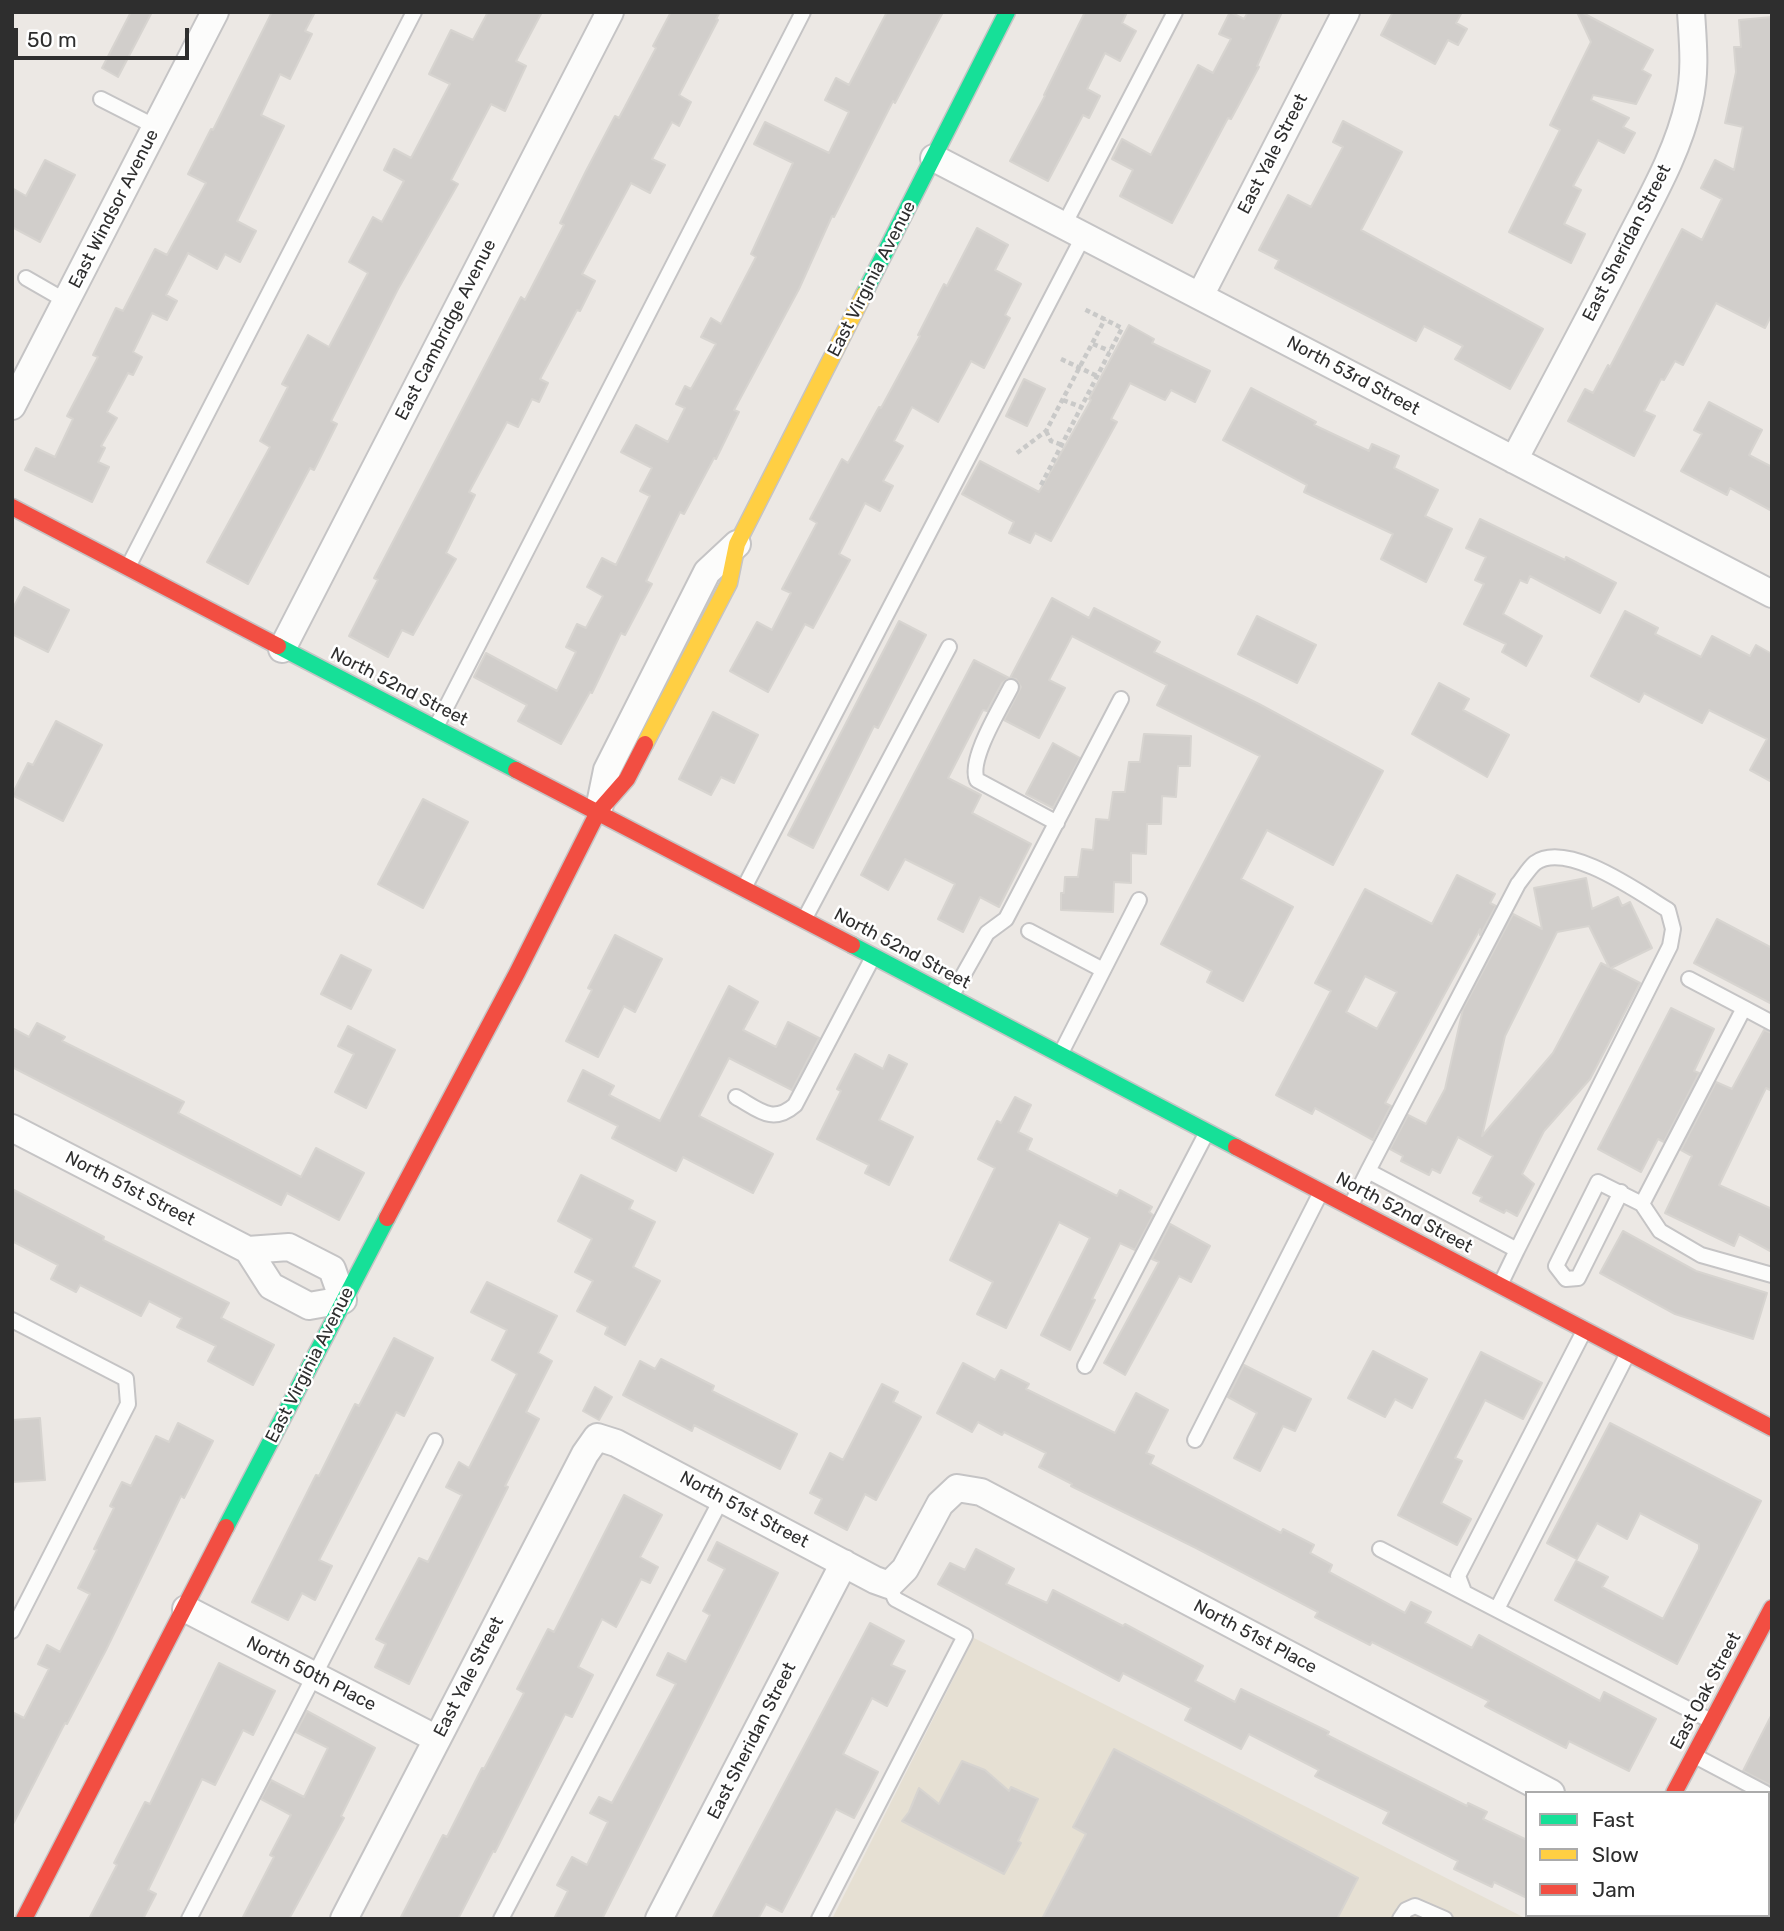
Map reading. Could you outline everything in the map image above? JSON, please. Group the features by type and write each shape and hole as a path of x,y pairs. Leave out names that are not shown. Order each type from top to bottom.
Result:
{"street":[{"name":"East Windsor Avenue","path":"12,406 215,12"},
{"name":"East Cambridge Avenue","path":"282,649 610,12"},
{"name":"East Virginia Avenue","path":"23,1919 186,1609 343,1300 517,973 598,812 607,769 707,572 737,544 1007,12"},
{"name":"East Yale Street","path":"1200,296 1346,12"},
{"name":"East Sheridan Street","path":"1514,460 1585,327 1677,142 1689,103 1695,67 1691,12"},
{"name":"North 53rd Street","path":"934,158 1772,594"},
{"name":"North 52nd Street","path":"12,507 1500,1285 1558,1294 1585,1329 1772,1428"},
{"name":"North 51st Street","path":"12,1128 248,1250"},
{"path":"289,1247 332,1269 343,1300 309,1306 299,1301 271,1286 248,1250 289,1247"},
{"name":"East Yale Street","path":"344,1919 585,1454 597,1437"},
{"name":"North 51st Street","path":"597,1437 616,1443 875,1580 889,1584"},
{"name":"North 51st Place","path":"889,1584 905,1569 940,1504 957,1488 981,1492 1547,1791"},
{"name":"East Sheridan Street","path":"659,1919 844,1563"},
{"name":"North 50th Place","path":"186,1609 437,1739"},
{"name":"East Oak Street","path":"1675,1791 1771,1612"}],"lane":[{"path":"128,568 414,12"},
{"path":"436,728 803,12"},
{"path":"744,888 1074,230 1175,12"},
{"path":"102,99 156,127"},
{"path":"26,278 66,302"},
{"path":"805,920 949,648"},
{"path":"1011,687 976,760 974,774 977,780 1057,823"},
{"path":"951,996 987,933 1006,919 1121,699"},
{"path":"1351,1206 1518,884 1535,863 1550,857 1597,868 1668,910 1673,929 1672,938 1500,1285"},
{"path":"1060,1054 1139,900"},
{"path":"1029,932 1103,970"},
{"path":"736,1097 770,1115 784,1114 795,1105 874,956"},
{"path":"1689,979 1772,1023"},
{"path":"1642,1204 1744,1009"},
{"path":"1085,1366 1207,1131"},
{"path":"1368,1171 1517,1250"},
{"path":"1558,1294 1556,1266 1598,1182 1642,1204 1660,1231 1701,1255 1772,1275"},
{"path":"1195,1440 1321,1191"},
{"path":"1558,1294 1578,1278 1621,1192"},
{"path":"12,1320 126,1379 128,1404 12,1631"},
{"path":"1464,1592 1458,1576 1585,1329"},
{"path":"1497,1609 1629,1352"},
{"path":"189,1919 435,1441"},
{"path":"501,1919 722,1499"},
{"path":"1380,1549 1712,1721"},
{"path":"819,1919 965,1636 895,1599 889,1584"},
{"path":"1694,1755 1761,1791"},
{"path":"1399,1919 1406,1910 1415,1906 1445,1919"}],"path":[{"path":"1041,485 1122,328 1084,309"},
{"path":"1017,453 1046,431 1105,319"},
{"path":"1093,344 1110,351"},
{"path":"1061,359 1097,376"},
{"path":"1063,400 1081,408"},
{"path":"1046,431 1051,440 1062,445"}],"shaded area":[{"path":"974,1638 1527,1919 832,1919"}],"building":[{"path":"131,12 152,12 118,77 102,68"},
{"path":"272,12 315,12 305,31 312,34 290,79 280,74 261,115 284,126 237,221 256,231 240,262 225,254 217,269 188,253 166,295 177,301 167,320 152,313 133,352 142,357 133,375 128,373 107,412 117,418 101,446 105,448 98,462 109,467 92,502 25,470 36,448 55,457 73,419 67,416 98,357 93,355 116,308 123,311 155,249 167,255 206,183 188,174"},
{"path":"488,12 542,12 516,61 526,66 505,111 491,104 451,180 458,184 398,289 331,421 337,424 314,470 310,468 248,584 207,562 270,447 260,441 288,387 282,384 308,335 329,347 368,273 349,262 373,217 382,222 404,181 384,170 394,149 411,158 450,84 429,74 451,30 473,40"},
{"path":"671,12 720,12 679,95 691,102 679,126 672,122 652,159 665,165 650,193 631,183 582,274 595,281 540,379 548,383 539,402 532,399 518,427 507,422 469,492 475,495 446,553 456,559 413,635 402,630 388,657 349,636 378,580 374,578 521,297 525,300 564,225 560,223 586,171 615,116 619,118 656,48 653,46"},
{"path":"887,12 943,12 895,103 893,101 834,217 832,216 799,289 734,410 739,412 716,459 714,458 684,514 680,512 646,581 652,584 625,635 621,633 592,693 590,692 561,744 518,721 527,705 474,677 486,653 557,691 576,652 566,647 577,624 586,628 603,596 587,587 602,558 616,565 650,496 640,491 652,468 621,452 636,425 668,442 685,408 676,404 685,386 691,389 716,344 701,337 711,318 721,324 756,257 751,254 793,163 754,144 765,122 829,153 849,112 825,100 836,78 849,85"},
{"path":"1085,12 1127,12 1122,23 1136,31 1120,61 1105,53 1087,89 1100,96 1089,118 1083,115 1048,181 1010,161"},
{"path":"1230,12 1244,19 1248,12 1282,12 1257,66 1259,67 1231,119 1228,118 1172,223 1120,196 1133,170 1112,159 1122,139 1151,155 1198,65 1213,73 1231,39 1219,34"},
{"path":"1393,12 1462,12 1456,23 1467,29 1458,45 1448,40 1435,64 1381,35"},
{"path":"1577,12 1653,50 1642,70 1651,75 1636,104 1593,95 1591,100 1629,118 1623,127 1635,133 1624,153 1598,140 1573,186 1581,190 1564,224 1585,234 1571,263 1509,232 1560,130 1550,125 1591,42"},
{"path":"1772,17 1772,314 1765,328 1716,303 1683,365 1675,361 1664,380 1661,379 1644,411 1655,416 1634,456 1568,421 1585,389 1593,393 1608,365 1610,367 1682,229 1702,240 1722,199 1701,188 1715,160 1734,170 1743,127 1725,123 1736,72 1734,47 1741,47 1739,20"},
{"path":"1343,121 1402,152 1361,230 1543,329 1510,389 1455,359 1463,346 1424,326 1416,341 1275,268 1279,260 1259,250 1288,195 1311,207 1343,147 1333,142"},
{"path":"45,160 75,175 40,242 12,227 12,188 26,196"},
{"path":"977,228 1008,245 995,270 1021,284 1005,315 1010,318 984,368 971,361 938,422 912,407 894,441 903,446 883,481 893,486 880,511 865,503 839,554 850,560 813,628 805,624 768,692 730,671 757,622 772,630 791,593 782,589 817,523 810,519 842,459 848,463 879,407 881,408 920,336 918,335 944,284 947,286"},
{"path":"1129,325 1154,339 1152,343 1210,371 1195,402 1171,390 1165,400 1130,383 1111,419 1117,422 1051,541 1035,533 1030,543 1009,533 1014,522 962,494 980,461 1039,492 1091,400 1089,399"},
{"path":"1024,379 1045,389 1027,426 1006,416"},
{"path":"1251,388 1316,422 1314,425 1369,451 1372,444 1399,456 1394,468 1438,490 1425,516 1452,529 1426,582 1381,559 1393,534 1304,492 1307,485 1223,440"},
{"path":"1709,402 1762,430 1749,455 1772,467 1772,511 1730,488 1727,495 1681,471 1702,434 1694,430"},
{"path":"1480,519 1565,560 1566,557 1616,583 1600,613 1530,576 1527,583 1520,580 1503,614 1542,636 1526,666 1502,652 1506,644 1464,624 1484,584 1475,580 1486,557 1466,548"},
{"path":"24,587 69,610 48,652 12,634 12,610"},
{"path":"1052,598 1089,618 1094,608 1160,642 1154,652 1259,704 1383,771 1333,865 1267,830 1241,879 1293,907 1243,1001 1207,982 1212,971 1161,944 1260,756 1157,705 1167,685 1072,636 1049,680 1065,688 1039,738 1004,720 1021,687 1016,679 1010,678"},
{"path":"1625,611 1658,628 1655,634 1701,657 1712,636 1750,656 1756,645 1772,654 1772,782 1750,770 1767,739 1709,710 1702,723 1644,693 1639,702 1591,676"},
{"path":"1257,616 1316,645 1297,683 1238,654"},
{"path":"899,621 926,635 878,728 874,726 813,848 788,835"},
{"path":"974,660 1009,678 1002,683 987,711 983,710 948,778 981,795 972,813 1031,844 999,907 980,897 963,932 938,919 955,884 905,859 888,890 861,875"},
{"path":"1439,683 1469,699 1463,710 1509,735 1487,777 1412,734"},
{"path":"713,712 758,735 734,783 721,777 711,795 679,779"},
{"path":"56,721 102,745 63,821 12,795 28,763 33,765"},
{"path":"1144,734 1191,736 1190,766 1178,766 1176,797 1162,796 1161,824 1147,824 1146,854 1131,853 1131,883 1114,882 1113,912 1061,910 1065,877 1078,877 1082,849 1093,850 1096,819 1109,820 1113,792 1125,792 1129,762 1140,762"},
{"path":"1053,743 1080,758 1053,808 1026,794"},
{"path":"423,799 468,822 423,908 378,884"},
{"path":"1457,875 1495,894 1490,903 1496,906 1480,935 1480,929 1385,1103 1391,1106 1373,1140 1315,1108 1312,1114 1276,1095 1331,991 1315,983 1365,889 1432,924","holes":["1365,976 1397,992 1377,1029 1346,1012"]},
{"path":"1586,878 1592,909 1618,897 1622,906 1630,902 1652,948 1611,968 1640,983 1590,1079 1544,1131 1522,1174 1534,1184 1517,1216 1506,1210 1504,1213 1480,1201 1482,1197 1473,1193 1493,1156 1458,1137 1440,1173 1432,1169 1429,1175 1401,1161 1403,1156 1390,1149 1408,1115 1426,1124 1445,1089 1463,1009 1513,914 1542,929 1534,888","holes":["1589,926 1609,967 1601,963 1553,1053 1482,1136 1505,1036 1557,932"]},
{"path":"1717,919 1772,948 1772,1004 1694,963"},
{"path":"615,935 662,959 635,1012 624,1006 598,1057 566,1041 592,990 588,988"},
{"path":"341,955 371,970 351,1009 321,994"},
{"path":"729,986 758,1002 743,1030 776,1047 788,1022 819,1038 792,1090 729,1058 699,1116 773,1154 753,1193 683,1157 676,1171 612,1138 618,1126 568,1101 583,1070 614,1086 609,1095 660,1121"},
{"path":"1671,1008 1714,1029 1694,1071 1699,1073 1664,1142 1658,1139 1641,1172 1598,1149"},
{"path":"37,1023 65,1037 62,1041 184,1102 178,1113 301,1177 316,1148 364,1173 339,1220 287,1193 281,1205 12,1067 12,1028 29,1037"},
{"path":"348,1026 395,1050 366,1108 335,1092 354,1054 338,1046"},
{"path":"1764,1030 1772,1033 1772,1091 1766,1088 1719,1185 1772,1209 1772,1252 1739,1234 1734,1246 1665,1213 1692,1156 1681,1150 1716,1082 1732,1089"},
{"path":"855,1054 883,1069 889,1055 907,1064 879,1120 913,1137 889,1185 865,1173 869,1165 817,1139 841,1091 837,1089"},
{"path":"1015,1097 1031,1105 1018,1132 1032,1139 1027,1150 1117,1196 1120,1190 1152,1207 1149,1212 1153,1215 1135,1250 1120,1243 1070,1350 1041,1335 1090,1238 1059,1222 1006,1328 977,1314 993,1282 950,1260 995,1168 978,1159 997,1121 1001,1123"},
{"path":"581,1175 633,1201 629,1209 655,1222 633,1267 660,1281 625,1345 605,1334 608,1327 577,1311 593,1281 575,1272 592,1239 558,1221"},
{"path":"12,1189 104,1237 103,1240 229,1303 221,1318 274,1345 253,1385 208,1361 216,1346 177,1327 182,1318 149,1301 141,1316 80,1285 76,1292 51,1279 58,1265 12,1241"},
{"path":"1170,1224 1210,1246 1191,1282 1179,1276 1125,1375 1104,1363 1159,1262 1152,1259"},
{"path":"1623,1231 1696,1271 1767,1293 1753,1339 1675,1314 1600,1273"},
{"path":"487,1282 557,1316 538,1353 552,1361 526,1412 539,1419 505,1486 508,1487 409,1684 375,1667 386,1644 376,1639 419,1558 428,1562 462,1495 446,1487 459,1462 469,1468 517,1374 492,1360 507,1330 471,1312"},
{"path":"394,1338 433,1358 404,1416 396,1412 319,1560 332,1566 315,1600 302,1593 288,1620 252,1602 316,1475 319,1476 355,1404 359,1406"},
{"path":"1373,1351 1427,1379 1412,1408 1395,1399 1385,1417 1348,1398"},
{"path":"1481,1352 1542,1383 1523,1419 1485,1400 1455,1458 1462,1461 1441,1503 1471,1519 1457,1545 1398,1515"},
{"path":"661,1359 714,1386 712,1391 797,1434 780,1469 694,1425 692,1431 623,1395 640,1361 655,1369"},
{"path":"963,1363 995,1380 1001,1370 1029,1384 1026,1389 1115,1433 1136,1393 1168,1410 1146,1453 1154,1456 1150,1464 1281,1533 1283,1529 1314,1545 1310,1553 1332,1565 1329,1572 1405,1613 1411,1602 1431,1612 1425,1623 1472,1648 1479,1635 1600,1701 1604,1692 1656,1719 1629,1771 1569,1741 1566,1748 1485,1706 1489,1701 1372,1642 1370,1645 1315,1617 1318,1612 1071,1486 1072,1484 1039,1467 1046,1453 978,1422 972,1432 937,1413"},
{"path":"1244,1365 1311,1399 1295,1431 1283,1426 1260,1471 1234,1458 1257,1413 1228,1397"},
{"path":"882,1384 898,1392 893,1402 921,1417 876,1500 865,1494 847,1530 815,1513 822,1499 810,1493 830,1453 843,1460"},
{"path":"595,1387 612,1397 599,1420 583,1411"},
{"path":"40,1418 45,1480 12,1482 12,1420"},
{"path":"178,1423 213,1441 184,1498 181,1496 106,1650 12,1826 12,1712 24,1718 49,1669 38,1664 47,1645 60,1652 90,1594 78,1588 97,1550 94,1549 114,1508 110,1506 122,1482 131,1486 156,1436 169,1442"},
{"path":"1610,1423 1761,1501 1677,1664 1555,1600 1576,1561 1608,1577 1602,1587 1663,1619 1699,1549 1699,1544 1640,1513 1627,1539 1597,1523 1577,1559 1547,1543"},
{"path":"624,1495 662,1515 640,1557 658,1567 650,1583 641,1579 616,1627 602,1619 578,1667 593,1675 572,1717 565,1714 458,1919 400,1919 443,1835 447,1837 524,1693 517,1689 548,1629 554,1632"},
{"path":"717,1542 778,1573 602,1919 554,1919 568,1891 557,1885 572,1857 587,1865 608,1822 590,1813 599,1797 612,1803 676,1684 657,1675 668,1653 686,1662 710,1615 703,1611 725,1569 708,1560"},
{"path":"976,1549 1014,1569 1006,1584 1047,1603 1053,1590 1123,1626 1125,1624 1203,1666 1195,1681 1235,1702 1241,1689 1329,1732 1327,1735 1467,1806 1468,1803 1487,1812 1483,1819 1525,1839 1525,1897 1494,1882 1492,1887 1454,1869 1458,1861 1383,1823 1389,1812 1315,1776 1319,1770 1249,1734 1241,1749 1185,1720 1191,1708 1123,1673 1119,1681 938,1584 950,1563 965,1570"},
{"path":"870,1623 904,1641 891,1665 905,1671 887,1706 872,1698 843,1754 878,1772 869,1790 854,1818 836,1809 782,1912 766,1904 758,1919 712,1919"},
{"path":"219,1663 275,1691 253,1735 243,1730 215,1785 202,1779 148,1890 156,1894 143,1919 89,1919 117,1865 114,1863 145,1802 150,1804"},
{"path":"307,1711 375,1748 341,1816 344,1818 289,1919 242,1919 274,1857 270,1855 291,1815 261,1799 271,1780 304,1797 328,1748 296,1732"},
{"path":"1772,1714 1772,1786 1743,1771"},
{"path":"1114,1749 1358,1878 1337,1919 1042,1919 1086,1834 1073,1827"},
{"path":"962,1761 985,1770 1009,1791 1011,1787 1038,1799 1018,1841 1021,1843 1004,1874 902,1821 909,1812 919,1788 939,1804"}],"traffic: fast":[{"path":"864,294 1007,12"},
{"path":"278,646 516,770"},
{"path":"852,945 1236,1147"},
{"path":"226,1527 387,1218"}],"traffic: slow":[{"path":"645,744 729,583 737,544 864,294"}],"traffic: jam":[{"path":"12,507 278,646"},
{"path":"387,1218 517,973 598,812 627,779 645,744"},
{"path":"516,770 852,945"},
{"path":"1236,1147 1772,1428"},
{"path":"24,1919 226,1527"},
{"path":"1675,1791 1772,1608"}]}
